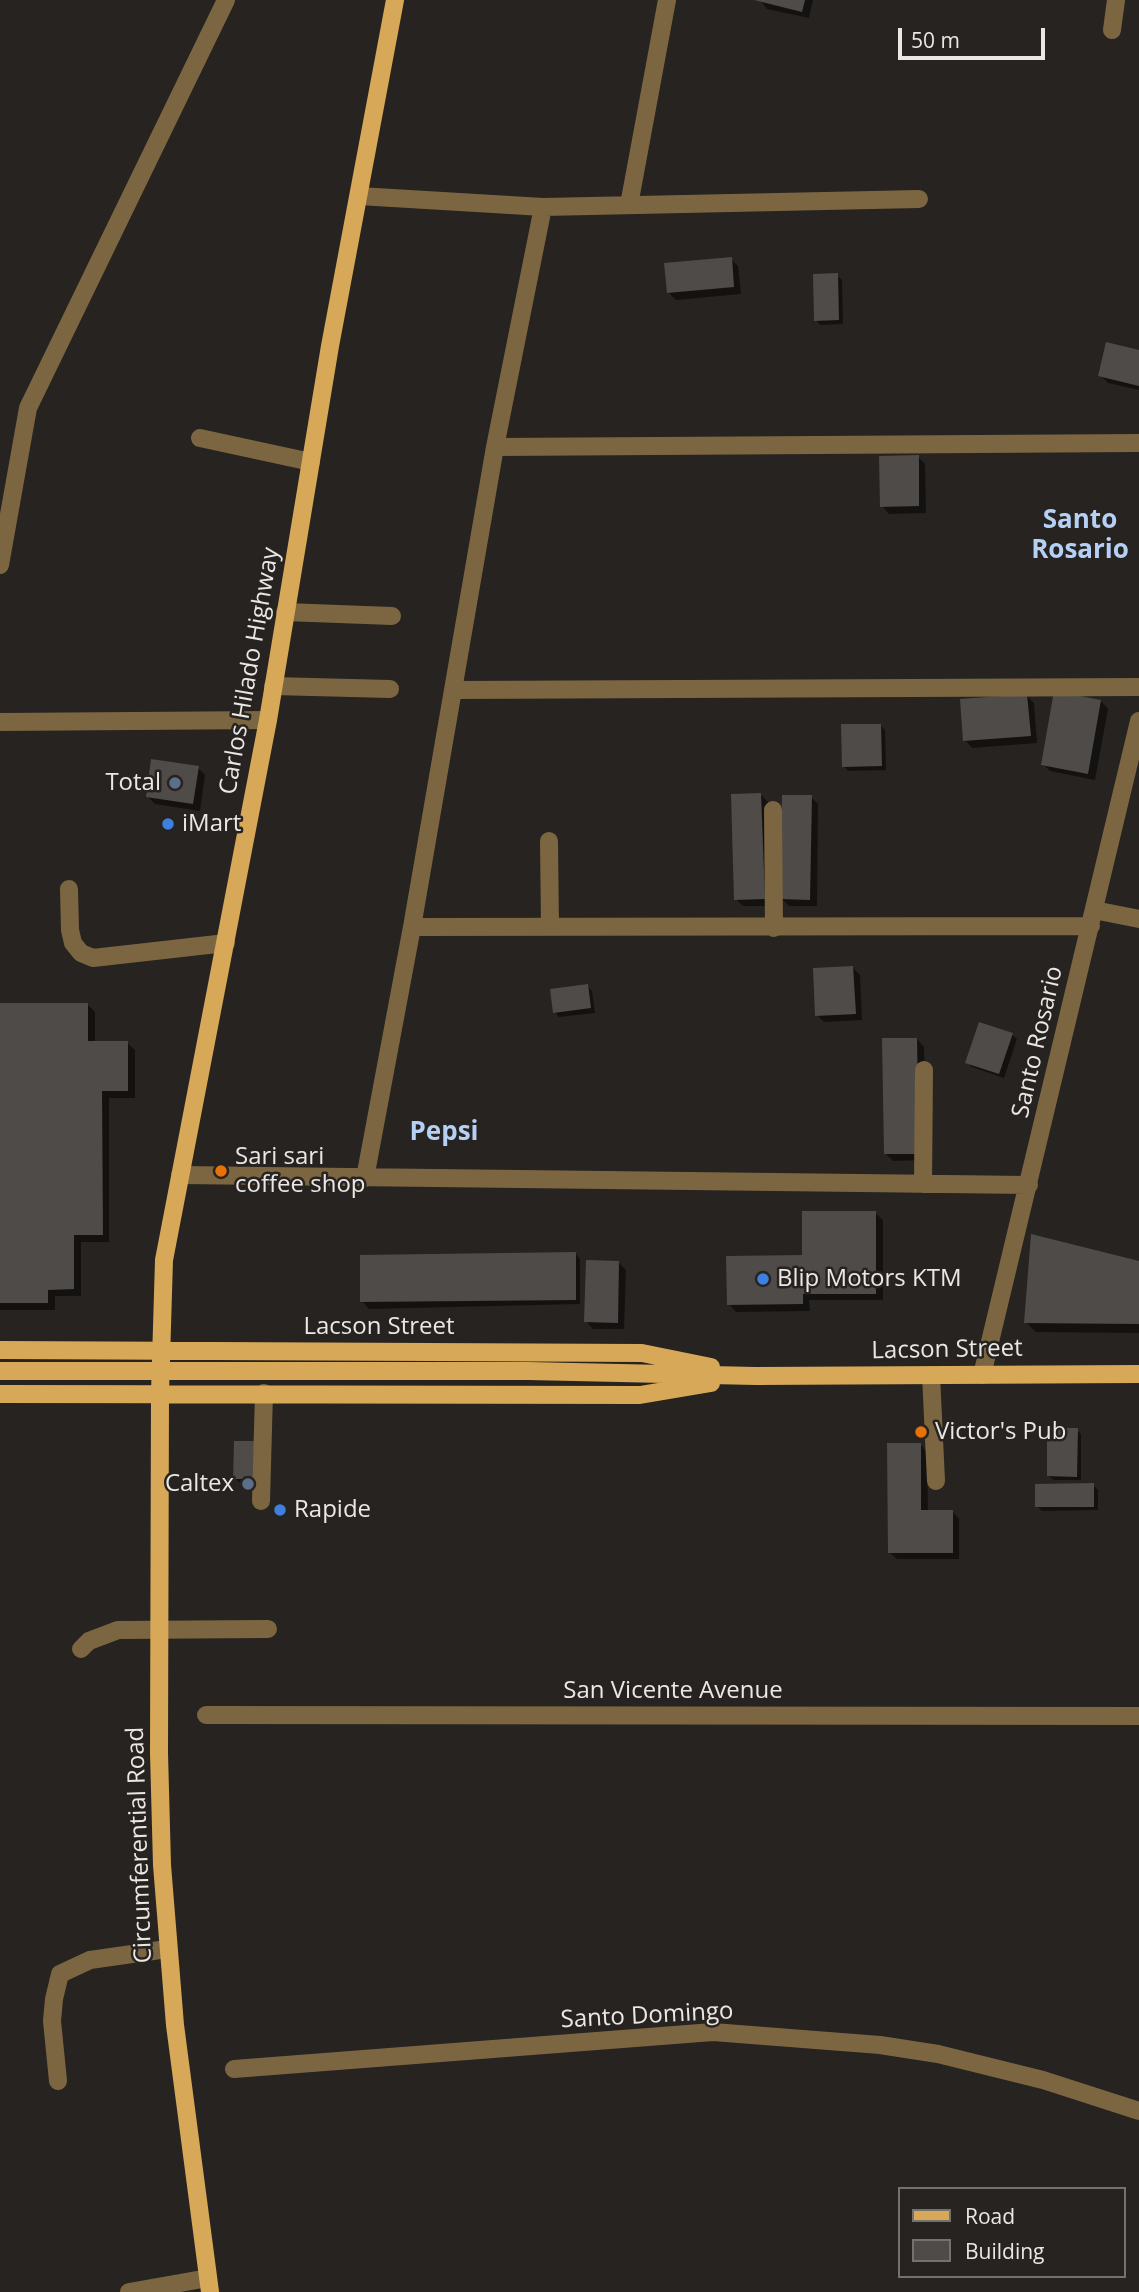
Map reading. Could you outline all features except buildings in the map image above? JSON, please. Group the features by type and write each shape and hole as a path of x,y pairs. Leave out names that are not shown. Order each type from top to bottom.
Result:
{"main road":[{"name":"Carlos Hilado Highway","path":"160,1393 164,1259 268,720 311,462 396,0"},
{"name":"Lacson Street","path":"0,1350 642,1353 756,1376"},
{"name":"Lacson Street","path":"0,1371 528,1371 756,1376 1139,1374"},
{"name":"Lacson Street","path":"0,1394 640,1395 756,1376"},
{"name":"Circumferential Road","path":"160,1393 159,1753 167,1949 209,2285"}],"street":[{"path":"0,565 28,408 226,0"},
{"path":"629,205 667,0"},
{"path":"1112,30 1116,0"},
{"path":"359,196 543,207 919,199"},
{"path":"365,1178 455,690 495,447 543,207"},
{"path":"200,438 311,462"},
{"path":"495,447 1139,443"},
{"path":"285,612 392,616"},
{"path":"273,686 390,689"},
{"path":"455,690 1139,687"},
{"path":"0,722 268,720"},
{"name":"Santo Rosario","path":"982,1375 1139,721"},
{"path":"773,810 774,928"},
{"path":"549,841 550,927"},
{"path":"69,889 73,943 81,953 93,958 226,943"},
{"path":"412,927 774,928 1092,918 1139,919"},
{"path":"923,1184 924,1070"},
{"path":"180,1175 1029,1185"},
{"path":"931,1375 936,1481"},
{"path":"261,1501 264,1394"},
{"path":"81,1649 89,1641 118,1630 268,1629"},
{"name":"San Vicente Avenue","path":"206,1714 1139,1716"},
{"path":"58,2081 52,2021 60,1974 90,1960 167,1949"},
{"name":"Santo Domingo","path":"234,2070 713,2032 880,2045 938,2054 1043,2080 1139,2111"},
{"path":"129,2292 209,2285"}],"place":[{"name":"Total","path":"175,783"},
{"name":"iMart","path":"168,824"},
{"name":"Sari sari coffee shop","path":"221,1171"},
{"name":"Blip Motors KTM","path":"763,1279"},
{"name":"Victor's Pub","path":"921,1432"},
{"name":"Caltex","path":"248,1484"},
{"name":"Rapide","path":"280,1510"}],"district":[{"name":"Santo Rosario","path":"1080,536"},
{"name":"Pepsi","path":"444,1133"}]}
